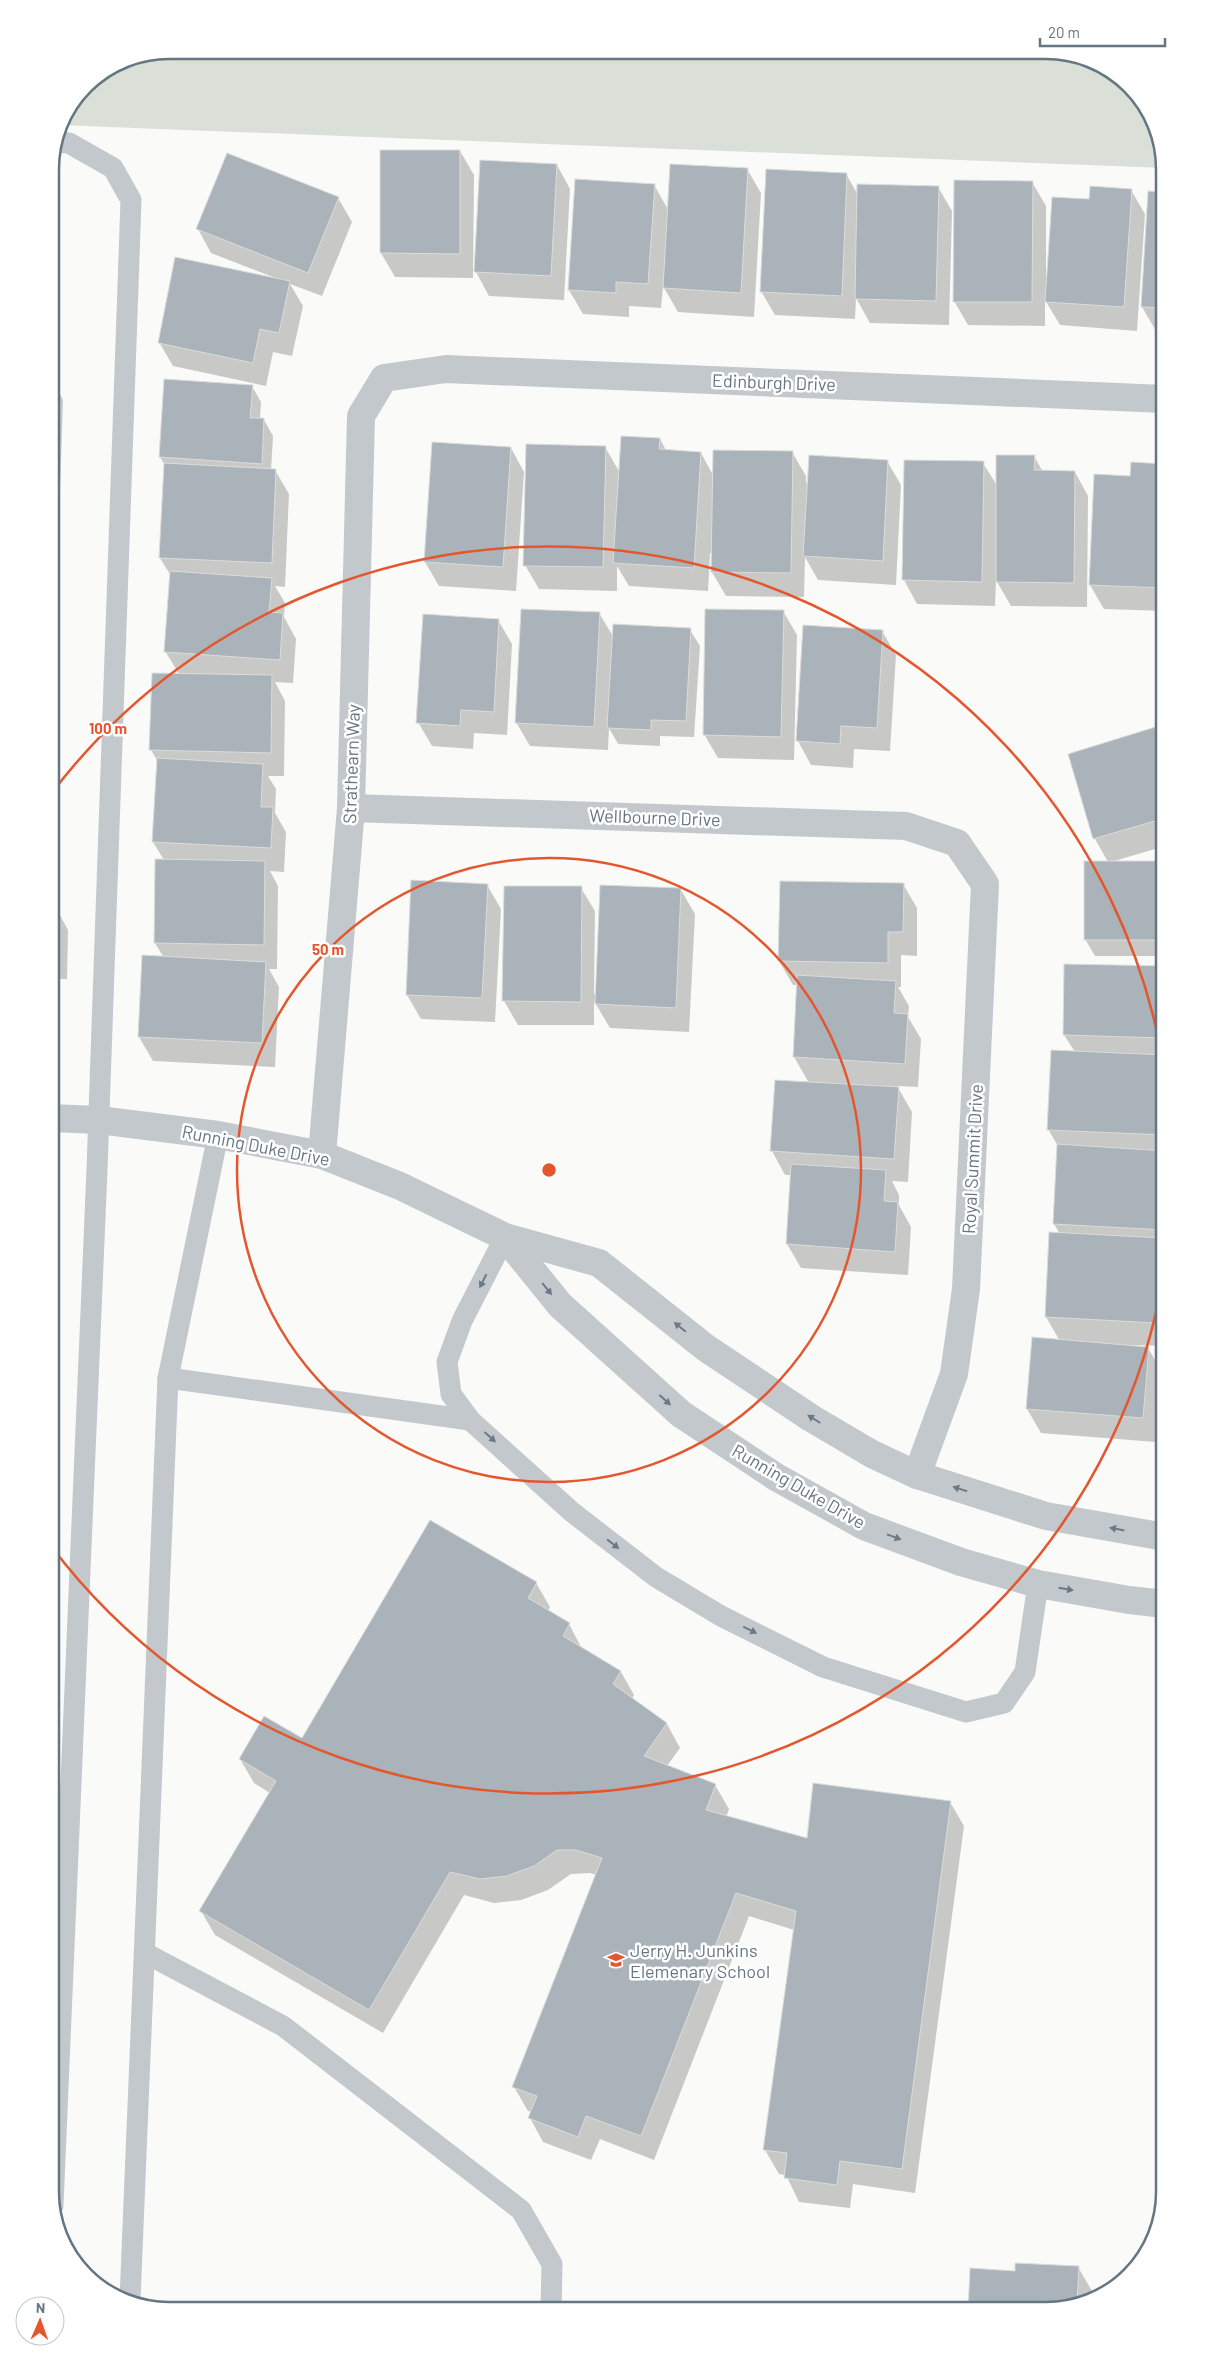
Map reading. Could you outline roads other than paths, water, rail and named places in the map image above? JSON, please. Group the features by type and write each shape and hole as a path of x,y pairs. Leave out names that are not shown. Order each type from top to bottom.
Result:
{"street":[{"name":"Edinburgh Drive","path":"384,378 446,368 1156,399"},
{"name":"Strathearn Way","path":"322,1156 350,808 361,416 384,378"},
{"name":"Wellbourne Drive","path":"350,808 906,826 957,843"},
{"name":"Royal Summit Drive","path":"917,1475 954,1374 966,1289 985,884 957,843"},
{"name":"Running Duke Drive","path":"59,1118 99,1120 218,1134 322,1156 400,1186 505,1237 599,1263 706,1348 818,1422 872,1454 917,1475 1046,1516 1156,1535"},
{"name":"Running Duke Drive","path":"505,1237 560,1305 681,1414 776,1477 864,1526 961,1562 1038,1584 1156,1603"}],"lane":[{"path":"59,2064 99,1120 131,200 113,168 68,143 62,143"},
{"path":"130,2295 168,1378 218,1134"},
{"path":"505,1237 462,1321 447,1362 451,1394 470,1420 572,1512 656,1577 721,1616 824,1667 966,1712 1004,1703 1025,1672 1038,1584"},
{"path":"168,1378 470,1420"},
{"path":"145,1953 283,2026 521,2210 552,2264 551,2302"}],"place":[{"name":"Jerry H. Junkins Elemenary School","path":"616,1960"}]}
